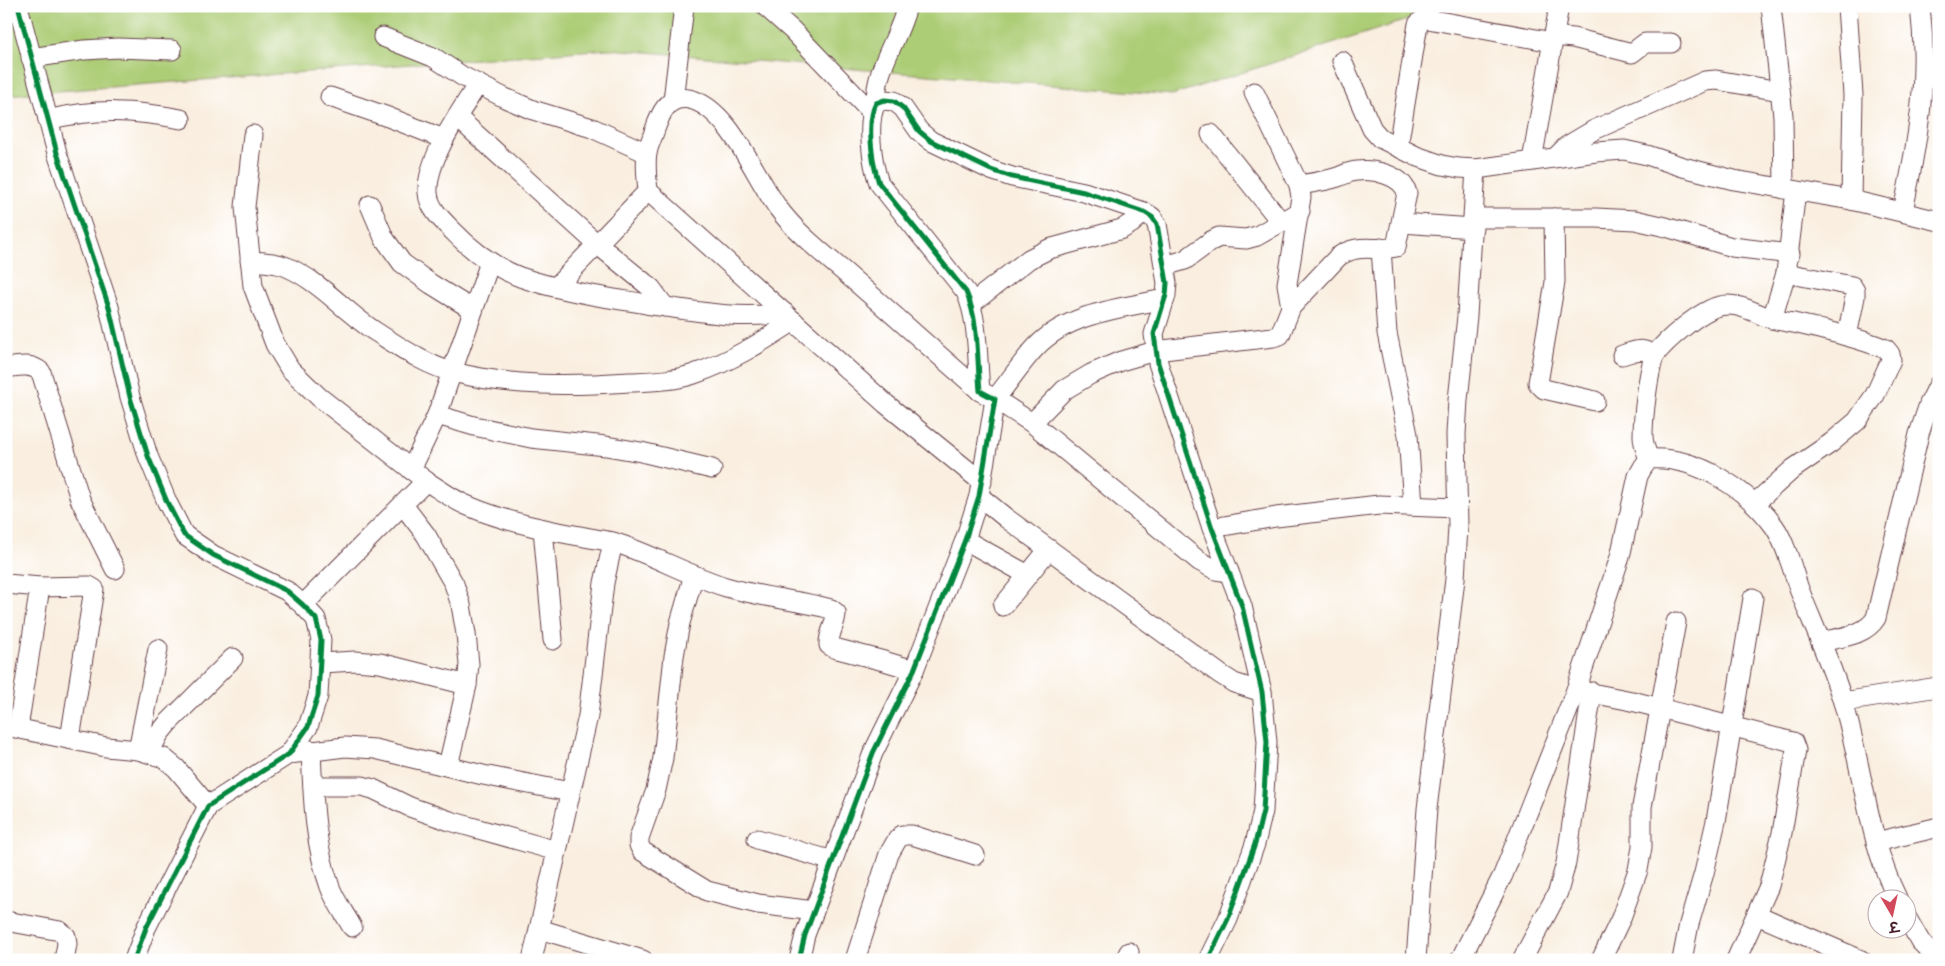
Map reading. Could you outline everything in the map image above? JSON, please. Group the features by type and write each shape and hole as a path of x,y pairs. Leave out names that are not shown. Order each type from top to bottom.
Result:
{"street":[{"path":"18,6 48,120 79,222 109,307 130,397 145,447 167,502 184,535 213,555 287,591 304,605 316,620 321,640 318,696 308,727 289,754 208,806 146,928 134,960"},
{"path":"673,101 684,6"},
{"path":"765,6 873,107"},
{"path":"799,960 805,936 873,753 914,670 966,540 980,489 988,395 971,304 966,292 879,183 872,156 873,107 876,84 904,21 907,6"},
{"path":"1532,161 1559,6"},
{"path":"1771,6 1790,190 1790,254 1772,319"},
{"path":"1847,6 1853,95 1851,200"},
{"path":"1903,211 1918,138 1922,99 1924,62 1920,6"},
{"path":"1398,148 1418,24 1430,12 1553,39 1574,38 1632,53 1645,43 1671,43"},
{"path":"382,37 433,57 478,84 533,110 592,128 647,153"},
{"path":"31,58 84,50 172,50"},
{"path":"1342,61 1372,129 1380,138 1416,156 1442,165 1476,169 1556,157 1624,150 1648,154 1683,167 1734,180 1851,200 1939,220"},
{"path":"1556,157 1567,146 1594,130 1705,81 1716,80 1780,91"},
{"path":"478,84 444,139 431,172 428,193 437,215 465,244 490,262 519,276 556,287 607,298 734,316 789,317"},
{"path":"1254,92 1299,186 1301,197 1287,284 1292,307"},
{"path":"330,97 444,139"},
{"path":"1229,572 1216,570 1199,561 1032,423 988,395 810,241 779,210 765,190 744,150 729,130 706,106 688,99 673,101 661,111 647,153 646,175 648,191 980,489 1050,549 1220,674 1234,683 1262,692"},
{"path":"873,107 884,100 894,101 903,108 919,131 931,141 991,170 1012,177 1084,192 1144,212 1152,217 1157,224 1167,283 1154,334 1155,351 1212,528 1242,606 1262,692 1268,742 1263,811 1255,844 1228,919 1208,960"},
{"path":"48,120 93,111 114,110 148,113 181,119"},
{"path":"457,117 597,244 651,288 665,307"},
{"path":"1211,134 1281,222"},
{"path":"252,135 245,207 253,286 274,344 290,368 319,398 419,476 465,505 543,529 635,548 694,575 727,587 831,609 836,614 829,645 914,670"},
{"path":"1416,960 1427,809 1455,579 1458,508 1456,434 1467,316 1476,169"},
{"path":"1032,423 1064,390 1121,361 1155,351 1273,338 1280,335 1292,307 1305,291 1346,251 1356,248 1396,247 1407,194 1405,187 1392,176 1369,170 1355,171 1337,178 1299,186"},
{"path":"556,287 648,191"},
{"path":"370,204 384,238 402,263 431,284 473,310"},
{"path":"971,304 1029,259 1049,249 1122,229 1144,212"},
{"path":"1165,266 1185,260 1219,237 1246,239 1257,236 1300,212"},
{"path":"1402,223 1473,223 1554,218 1634,220 1666,226 1732,246 1790,254"},
{"path":"1554,218 1555,282 1538,383 1544,389 1594,401"},
{"path":"1381,248 1386,324 1392,362 1408,435 1413,505"},
{"path":"250,261 268,262 288,267 311,282 373,330 420,359 452,372 530,385 576,385 661,380 691,375 717,366 757,345 789,317"},
{"path":"304,605 403,505 419,476 436,415 490,262"},
{"path":"1786,274 1852,286 1855,290 1855,297 1847,336"},
{"path":"988,395 1036,346 1054,332 1077,320 1164,299"},
{"path":"1649,459 1643,435 1654,356 1675,334 1712,309 1722,305 1745,309 1772,319 1847,336 1886,349 1890,354 1891,360 1875,395 1857,421 1831,443 1793,469 1755,503"},
{"path":"1622,355 1639,350 1647,350 1654,356"},
{"path":"6,368 35,367 41,372 80,499 115,569"},
{"path":"1821,642 1858,632 1871,625 1876,618 1919,434 1929,404 1939,384"},
{"path":"436,415 531,438 606,446 641,452 712,469"},
{"path":"1649,459 1676,460 1693,465 1714,475 1755,503 1776,528 1843,702 1876,842 1893,888"},
{"path":"1460,960 1504,875 1584,691 1620,557 1638,476 1642,467 1649,459"},
{"path":"403,505 426,535 454,584 461,605 469,664 448,766"},
{"path":"1212,528 1338,509 1379,505 1458,508"},
{"path":"543,529 553,640"},
{"path":"966,540 1028,575"},
{"path":"532,960 588,716 604,583 613,542"},
{"path":"1003,606 1050,549"},
{"path":"694,575 680,623 674,656 663,758 656,790 639,845 642,851 707,891 758,904 814,911"},
{"path":"6,584 40,587 89,586 94,589 70,739"},
{"path":"40,587 12,727 106,746 144,751 164,758 176,768 208,806"},
{"path":"1686,958 1689,924 1704,873 1716,821 1753,598"},
{"path":"1601,960 1621,918 1638,870 1642,846 1642,807 1676,622"},
{"path":"144,751 158,649"},
{"path":"144,751 168,723 233,658"},
{"path":"321,663 354,661 380,663 466,685"},
{"path":"1843,702 1938,687"},
{"path":"1584,691 1785,738 1793,742 1796,750 1782,833 1769,886 1736,960"},
{"path":"1522,960 1558,892 1566,863 1584,691"},
{"path":"289,754 345,747 375,749 483,775 570,792"},
{"path":"311,750 316,832 330,888 352,927"},
{"path":"313,786 362,786 373,789 410,808 557,851"},
{"path":"1876,842 1939,827"},
{"path":"855,960 889,854 897,840 902,836 912,836 975,855"},
{"path":"757,839 833,861"},
{"path":"1757,915 1861,960"},
{"path":"6,921 60,931 66,936 67,944 64,960"},
{"path":"539,929 643,960"},
{"path":"1918,938 1938,960"}],"green space":[{"path":"6,6 1451,6 1172,95 609,49 6,95"}],"cycle path":[{"path":"18,6 57,153 109,307 130,397 148,456 167,502 184,535 213,555 287,591 303,605 316,619 321,640 318,696 308,727 289,754 208,806 146,928 134,960"},
{"path":"799,960 805,935 873,753 914,670 965,540 979,496 995,399 980,391 977,340 973,315 966,292 879,183 872,154 871,121 876,103 884,100 894,101 903,108 919,131 931,141 991,170 1012,177 1084,192 1144,212 1152,217 1157,224 1167,283 1166,295 1154,334 1158,363 1212,528 1242,606 1262,692 1267,742 1263,811 1255,844 1228,919 1208,960"}]}
